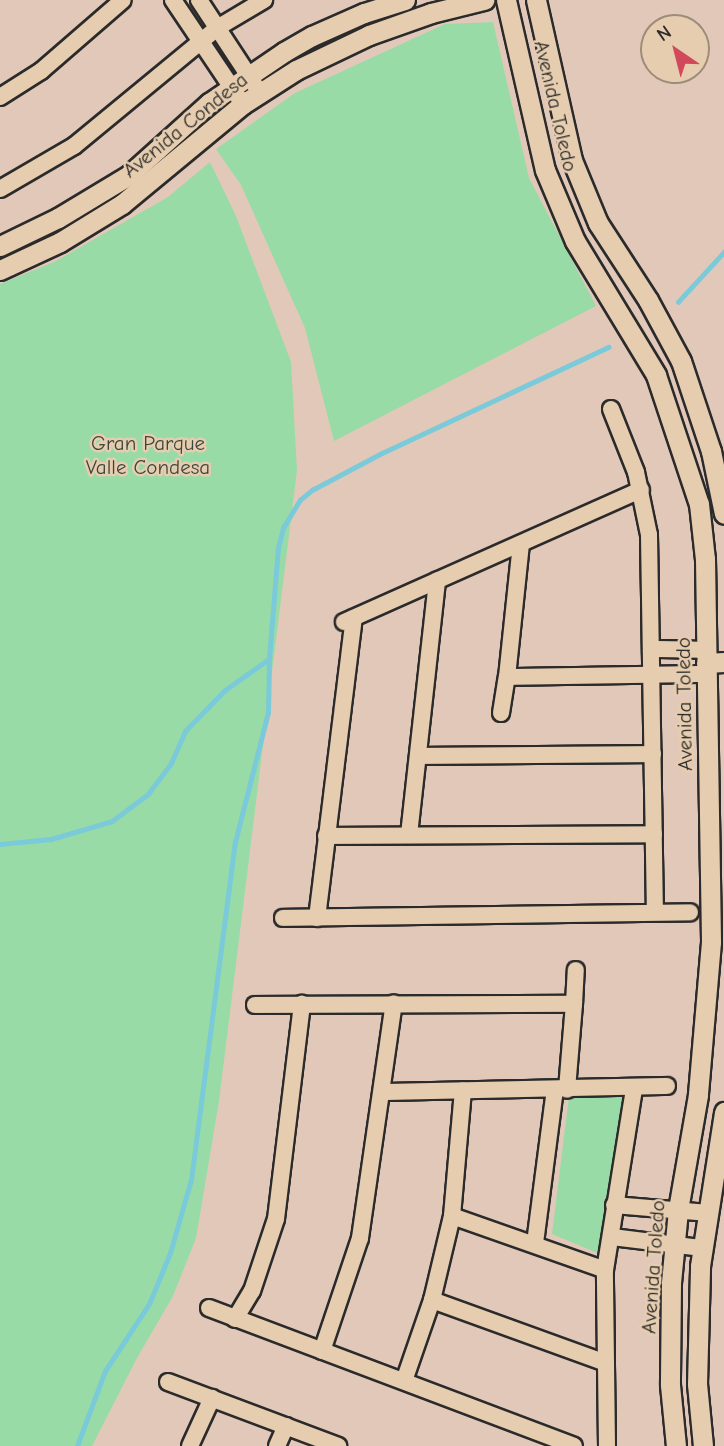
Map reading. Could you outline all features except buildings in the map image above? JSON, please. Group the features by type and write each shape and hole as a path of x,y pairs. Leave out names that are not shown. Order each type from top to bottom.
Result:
{"street":[{"path":"0,97 41,71 123,0"},
{"path":"173,0 237,96"},
{"path":"199,0 260,93"},
{"path":"0,189 74,146 218,28 264,0"},
{"name":"Avenida Condesa","path":"0,270 60,242 122,204 237,96 249,75 312,36 405,0"},
{"name":"Avenida Condesa","path":"0,246 58,218 129,175 237,96 260,93 322,57 369,35 432,13 484,0"},
{"name":"Avenida Toledo","path":"506,0 545,170 575,241 656,374 699,504 711,662 711,942 698,1095 678,1210 671,1283 670,1385 676,1446"},
{"name":"Avenida Toledo","path":"536,0 572,160 598,223 648,300 681,360 711,451 724,514"},
{"path":"611,410 641,491 649,535 655,912"},
{"path":"317,918 349,620 641,491"},
{"path":"501,713 521,544"},
{"path":"409,835 420,756 437,581"},
{"path":"651,649 711,662"},
{"path":"507,677 652,675 711,662"},
{"path":"420,756 653,754"},
{"path":"326,836 654,834"},
{"path":"284,918 690,912"},
{"path":"535,1243 561,1090 574,1003 576,970"},
{"path":"322,1351 360,1238 394,1003"},
{"path":"255,1005 574,1003"},
{"path":"236,1319 252,1291 276,1219 302,1004"},
{"path":"382,1092 667,1086"},
{"path":"607,1446 605,1270 634,1088"},
{"path":"404,1381 432,1300 452,1216 463,1090"},
{"path":"703,1446 697,1384 702,1248 724,1112"},
{"path":"614,1205 709,1213"},
{"path":"452,1216 535,1243 605,1270"},
{"path":"612,1237 702,1248"},
{"path":"432,1300 606,1363"},
{"path":"209,1308 574,1446"},
{"path":"168,1381 338,1446"},
{"path":"190,1446 212,1398"},
{"path":"277,1446 286,1426"}],"green space":[{"path":"493,22 529,178 596,306 334,441 305,328 241,185 216,149 295,93 445,24"},
{"name":"Gran Parque Valle Condesa","path":"210,162 236,216 291,362 297,470 219,1101 196,1238 173,1296 137,1358 92,1446 0,1446 0,284 56,261 168,197"},
{"path":"569,1096 625,1096 602,1255 552,1234"}],"waterway":[{"path":"678,302 724,252"},
{"path":"0,844 51,839 112,821 148,794 171,763 185,731 225,690 269,659 278,548 283,528 300,500 312,490 382,453 608,347"},
{"path":"77,1446 105,1371 149,1304 170,1253 191,1180 235,842 268,713 269,659"}]}
